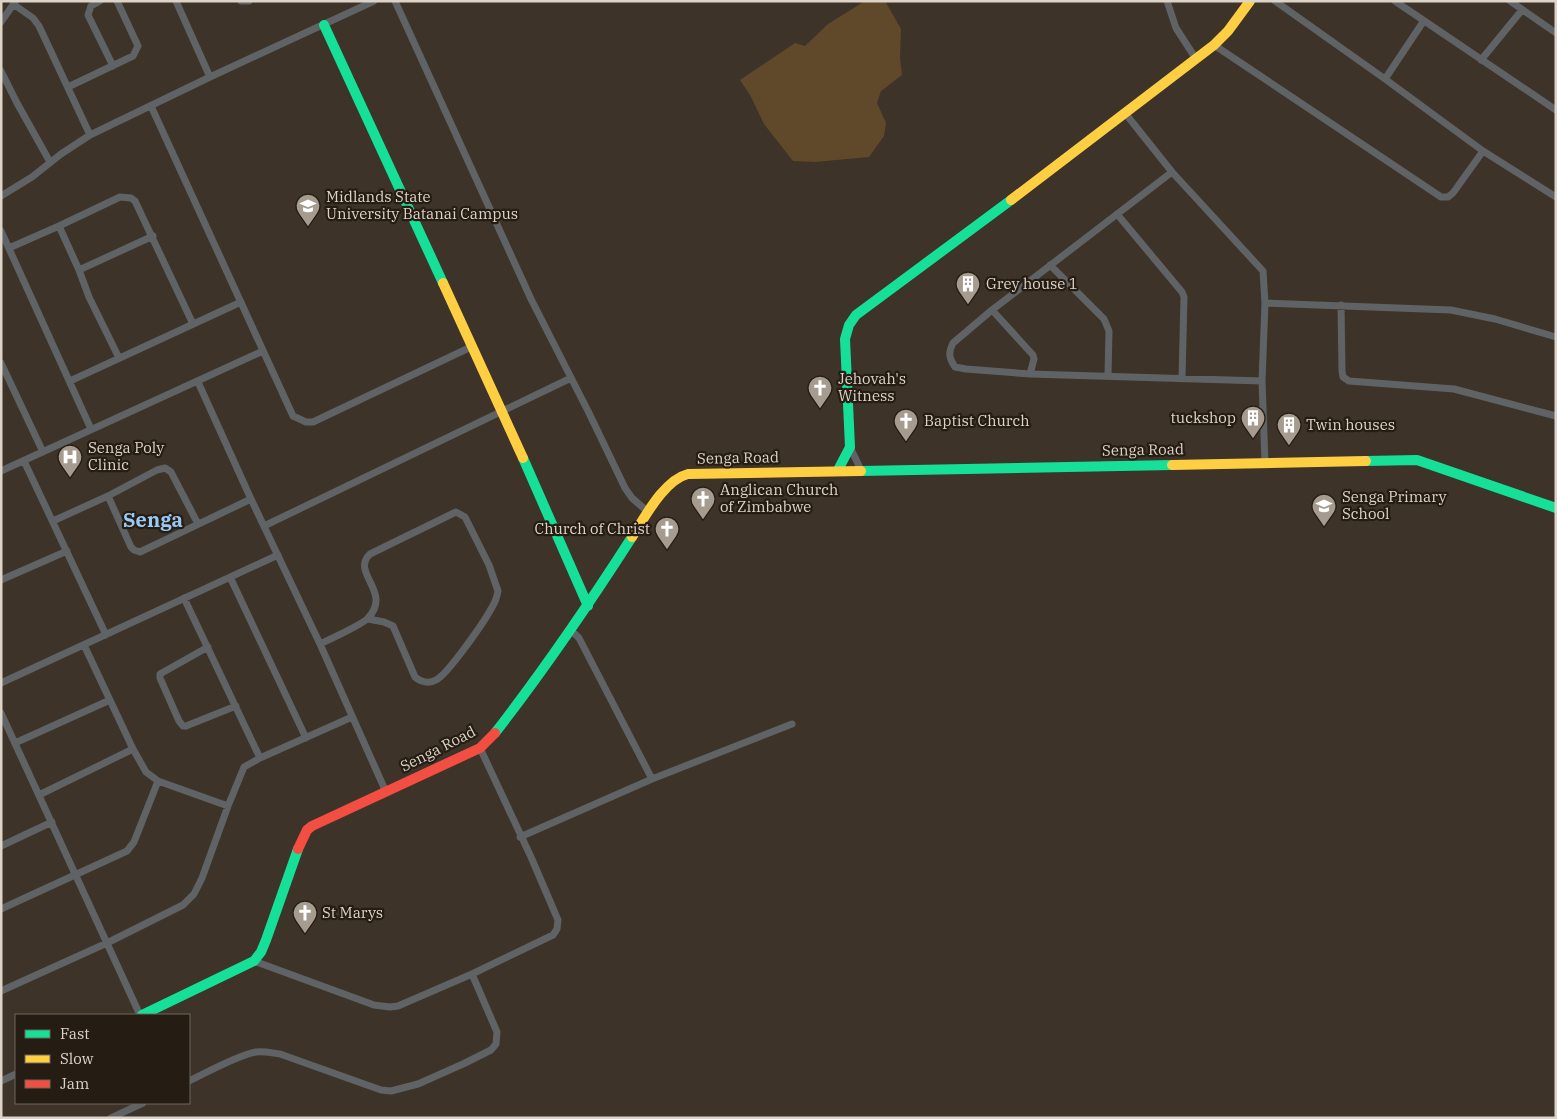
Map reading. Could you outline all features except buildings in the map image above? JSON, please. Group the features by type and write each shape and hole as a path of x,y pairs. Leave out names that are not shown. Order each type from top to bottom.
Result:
{"street":[{"path":"100,1 91,6 88,15 113,66"},
{"path":"68,87 133,56 137,51 138,46 117,1"},
{"path":"176,1 210,77"},
{"path":"241,1 249,1"},
{"path":"2,193 32,177 50,162 90,135 374,1"},
{"path":"395,1 530,299 625,488 632,498 648,512"},
{"path":"1167,1 1176,28 1196,59"},
{"path":"860,470 850,447 845,339 849,325 856,315 1214,45 1228,31 1250,1"},
{"path":"1275,1 1483,151 1556,197"},
{"path":"1394,1 1556,110"},
{"path":"1510,1 1556,33"},
{"path":"1,22 14,3 33,18 39,26 90,135"},
{"path":"1481,60 1522,10"},
{"path":"1385,79 1423,22"},
{"path":"324,26 473,346 588,606"},
{"path":"1214,45 1441,197 1448,197 1454,193 1483,151"},
{"path":"1,71 50,162"},
{"path":"151,106 293,416 306,422 313,422 473,346"},
{"path":"1125,113 1172,172 1263,271 1265,303 1262,381 1265,463"},
{"path":"1172,172 992,310 953,343 949,350 949,358 955,367 1030,374 1262,381"},
{"path":"9,248 120,197 126,197 135,201 193,324"},
{"path":"1117,214 1184,296 1182,379"},
{"path":"59,226 89,297 119,358"},
{"path":"1,232 91,429"},
{"path":"79,270 153,236"},
{"path":"1050,265 1107,324 1109,331 1108,376"},
{"path":"70,380 242,302"},
{"path":"1265,303 1451,310 1495,319 1556,337"},
{"path":"1341,305 1342,371 1343,377 1349,381 1454,389 1556,416"},
{"path":"992,310 1033,355 1034,360 1030,374"},
{"path":"1,471 264,351"},
{"path":"1,363 43,452"},
{"path":"264,526 571,378"},
{"path":"198,382 320,644 386,792"},
{"path":"838,470 850,447"},
{"name":"Senga Road","path":"254,961 264,946 307,830 480,748 490,739 504,723 568,631 588,606 648,512 670,484 680,476 688,474 838,470 1417,460 1556,508"},
{"path":"24,461 106,634"},
{"path":"53,521 108,496 157,470 168,469 198,524"},
{"path":"108,496 131,547 137,551 144,552 251,499"},
{"path":"320,644 368,619 376,607 378,599 365,569 364,562 366,558 451,514 459,513 465,517 489,565 498,591 491,610 465,647 439,679 422,682 415,677 393,626 368,619"},
{"path":"1,580 67,552"},
{"path":"1,683 278,555"},
{"path":"230,577 306,738"},
{"path":"184,598 260,758"},
{"path":"568,631 579,638 652,779"},
{"path":"84,645 133,749 146,772 158,781 228,806"},
{"path":"208,647 160,674 179,721 183,726 186,726 236,706"},
{"path":"15,743 110,700"},
{"path":"1,713 141,1014"},
{"path":"1,991 165,916 190,900 202,878 244,767 352,717"},
{"path":"520,837 652,779 792,724"},
{"path":"143,1014 254,961 374,1005 390,1007 404,1004 552,936 557,929 558,920 480,748"},
{"path":"40,795 133,749"},
{"path":"1,909 130,849 137,836 158,781"},
{"path":"1,846 52,822"},
{"path":"190,1081 244,1056 256,1052 266,1052 280,1054 381,1090 390,1091 418,1084 464,1064 491,1050 496,1044 498,1032 472,974"},
{"path":"1,1081 15,1074"},
{"path":"110,1118 141,1104"}],"shaded area":[{"path":"865,1 885,1 901,29 900,58 902,75 881,91 877,103 886,123 884,136 869,157 815,162 793,161 764,124 750,95 740,80 795,43 805,46 828,24"}],"traffic: fast":[{"path":"324,25 443,283"},
{"path":"838,470 850,447 845,339 849,325 856,315 1011,200"},
{"path":"523,458 588,606"},
{"path":"1366,461 1417,460 1556,508"},
{"path":"861,471 1172,465"},
{"path":"495,733 566,636 632,537"},
{"path":"144,1014 254,961 261,952 266,940 298,849"}],"traffic: slow":[{"path":"1011,200 1214,45 1228,31 1250,1"},
{"path":"443,283 523,458"},
{"path":"1172,465 1366,461"},
{"path":"632,537 663,491 679,478 688,474 861,471"}],"traffic: jam":[{"path":"298,849 307,830 312,826 480,748 495,733"}],"place":[{"name":"Midlands State University Batanai Campus","path":"308,227"},
{"name":"Grey house 1","path":"968,305"},
{"name":"Jehovah's Witness","path":"820,409"},
{"name":"tuckshop","path":"1253,439"},
{"name":"Baptist Church","path":"906,442"},
{"name":"Twin houses","path":"1289,446"},
{"name":"Senga Poly Clinic","path":"70,478"},
{"name":"Anglican Church of Zimbabwe","path":"703,520"},
{"name":"Senga Primary School","path":"1324,527"},
{"name":"Church of Christ","path":"667,550"},
{"name":"St Marys","path":"305,934"}],"district":[{"name":"Senga","path":"153,520"}]}
